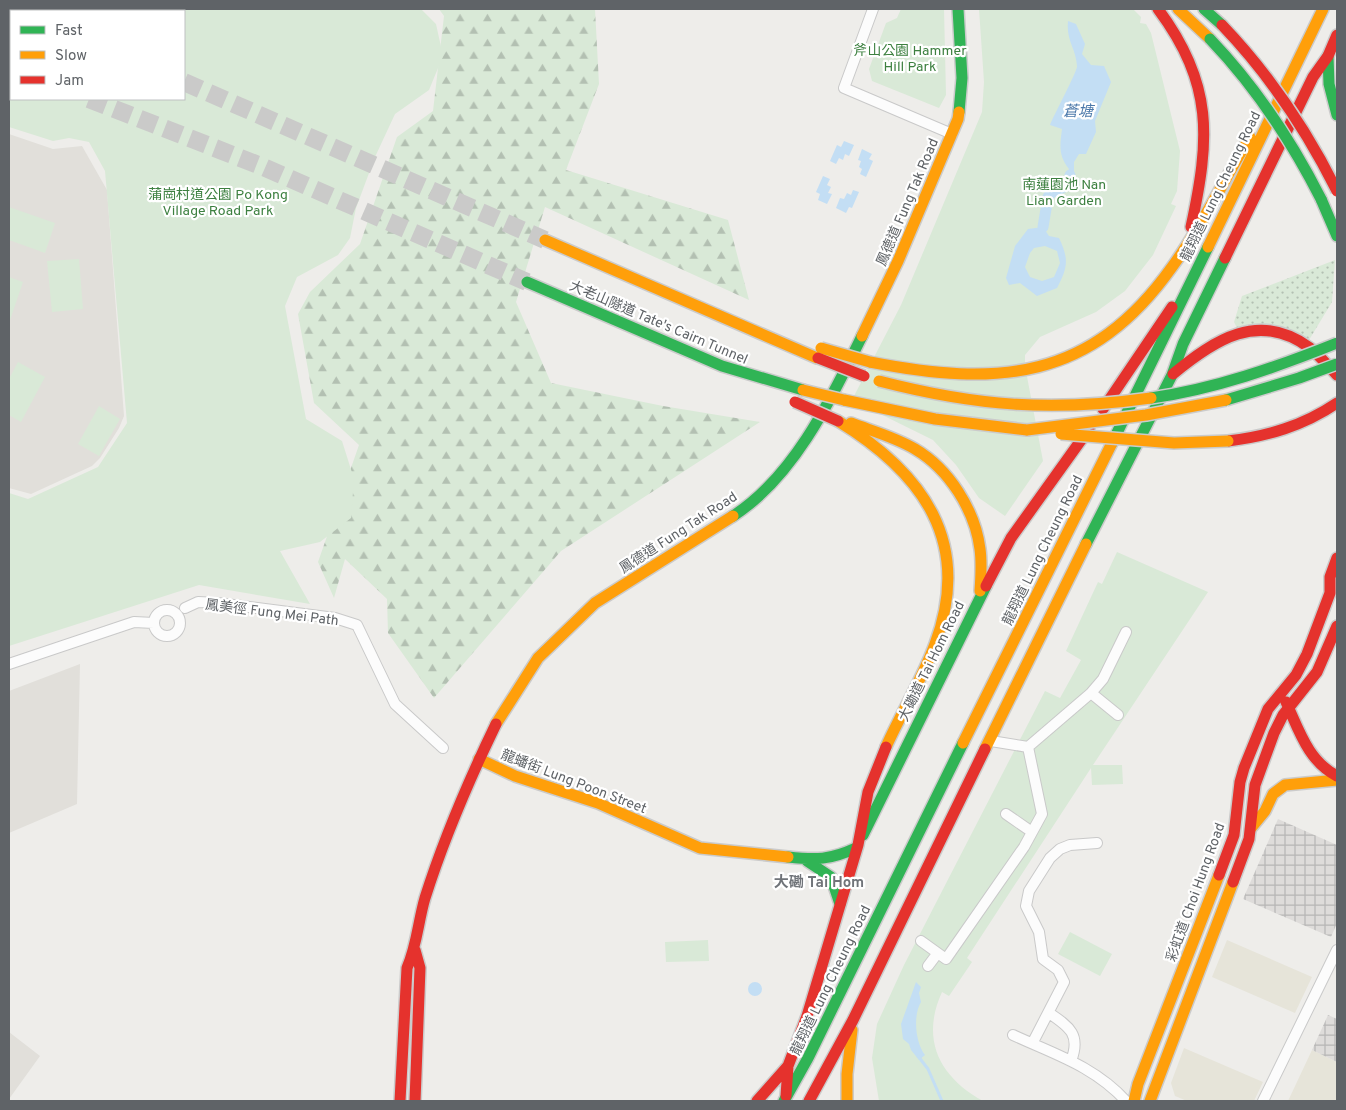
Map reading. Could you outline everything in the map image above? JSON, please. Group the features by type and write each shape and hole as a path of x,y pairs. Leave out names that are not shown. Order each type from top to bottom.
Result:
{"main road":[{"name":"鳳德道 Fung Tak Road","path":"400,1101 407,968 415,950 425,899 478,759 501,713 538,658 596,603 744,509 774,479 800,448 842,379 881,298 958,119 961,100 958,9"},
{"path":"1158,9 1172,25 1189,53 1198,80 1203,104 1205,143 1187,244"},
{"path":"1178,9 1243,72 1274,112 1298,152 1337,236"},
{"path":"1204,9 1252,55 1281,92 1308,133 1337,192"},
{"name":"龍翔道 Lung Cheung Road","path":"785,1099 804,1067 1323,9"},
{"path":"809,1101 853,1020 1123,467 1172,374 1183,344 1313,77 1328,56 1337,35"},
{"path":"1328,56 1329,84 1337,115"},
{"path":"819,353 906,370 969,377 1023,372 1076,355 1105,338 1136,312 1155,291 1187,244 1237,158 1297,63"},
{"name":"大老山隧道 Tate's Cairn Tunnel","path":"546,240 780,343 819,353"},
{"name":"大磡道 Tai Hom Road","path":"785,1099 788,1066 807,1016 857,846 980,597 1012,538 1191,281"},
{"name":"大老山隧道 Tate's Cairn Tunnel","path":"527,282 746,374 904,415 1027,430 1130,420 1197,408 1258,392 1337,364"},
{"path":"1172,374 1196,355 1226,336 1264,332 1282,335 1306,345 1337,375"},
{"path":"819,353 879,381 929,394 971,402 1046,406 1119,402 1190,391 1270,369 1337,343"},
{"path":"746,374 786,398 843,424 894,459 926,498 942,534 947,579 940,629 926,664 889,736 860,819 857,846"},
{"path":"1027,430 1152,442 1228,441 1259,437 1296,426 1337,403"},
{"path":"823,411 914,449 944,474 959,495 978,535 981,563 980,597"},
{"name":"彩虹道 Choi Hung Road","path":"1134,1101 1234,836 1238,795 1244,768 1263,719 1302,664 1334,589 1330,578 1337,558"},
{"path":"1149,1100 1252,828 1256,780 1276,728 1317,672 1337,626"},
{"path":"1281,692 1312,754 1326,771 1337,776"},
{"name":"龍蟠街 Lung Poon Street","path":"478,759 515,776 598,803 700,848 804,860 835,858 857,846"},
{"path":"1252,828 1266,811 1278,789 1285,785 1337,780"},
{"name":"龍蟠街 Lung Poon Street","path":"804,860 819,867 832,877 840,904"},
{"name":"鳳德道 Fung Tak Road","path":"415,950 420,968 415,1101"},
{"path":"847,1101 847,1074 853,1020"},
{"path":"757,1101 788,1066"}],"street":[{"path":"873,9 844,88 952,134"},
{"name":"鳳美徑 Fung Mei Path","path":"185,608 198,602 218,603 335,618 357,625 395,704 442,748"},
{"path":"9,664 134,622 154,623"},
{"path":"1028,747 1091,693 1103,678 1126,632"},
{"path":"1091,693 1118,715"},
{"path":"991,740 1028,747"},
{"path":"921,941 946,959 1032,832 1042,814 1028,747"},
{"path":"1006,814 1032,832"},
{"path":"1033,1042 1062,988 1063,978 1058,970 1043,959 1039,932 1027,912 1027,896 1054,853 1070,845 1097,843"},
{"path":"1263,1101 1337,950"},
{"path":"928,966 937,954"},
{"path":"1049,1013 1074,1034 1076,1045 1071,1061"},
{"path":"1013,1035 1033,1042 1104,1080 1126,1101"}],"shaded area":[{"path":"44,9 159,9 155,10"},
{"path":"9,134 53,149 82,146 107,190 124,416 119,428 100,458 92,466 31,494 9,488"},
{"path":"80,664 77,804 9,833 9,691"},
{"path":"1278,819 1337,845 1337,923 1331,937 1243,899"},
{"path":"1227,940 1312,977 1295,1013 1212,977"},
{"path":"1328,1015 1337,1019 1337,1062 1312,1050"},
{"path":"9,1032 40,1056 9,1099"},
{"path":"1184,1048 1263,1082 1254,1101 1187,1101 1175,1096 1171,1083"},
{"path":"1312,1050 1337,1062 1337,1101 1288,1101"}],"green space":[{"name":"蒲崗村道公園 Po Kong Village Road Park","path":"9,9 47,10 10,10 10,100 185,100 185,10 155,10 159,9 421,9 436,24 443,56 429,90 395,114 375,157 356,208 350,238 338,255 297,277 285,306 306,419 342,441 354,479 351,518 320,542 280,551 310,604 199,585 9,646 9,493 28,499 98,467 127,423 105,171 89,142 69,138 53,141 9,127"},
{"path":"439,9 595,9 599,84 566,170 728,220 749,300 545,207 516,302 551,383 663,406 760,422 561,551 434,698 388,633 387,599 345,559 334,598 318,562 359,445 314,403 298,314 310,292 360,244 397,137 433,111 444,16"},
{"name":"斧山公園 Hammer Hill Park","path":"901,9 944,9 946,95 939,108 872,81 869,69 886,23 897,18"},
{"name":"南蓮園池 Nan Lian Garden","path":"979,9 1133,9 1141,17 1140,23 1146,24 1151,33 1180,151 1177,191 1171,204 1176,206 1153,255 1125,291 1096,312 1040,337 1025,355 1025,366 1043,461 1005,516 979,498 956,465 933,440 862,405 854,396 901,305 982,112 984,82"},
{"path":"9,207 55,223 45,253 9,240"},
{"path":"79,259 83,309 52,312 47,261"},
{"path":"1335,260 1332,302 1309,340 1238,330 1234,322 1242,296"},
{"path":"9,277 23,282 9,323"},
{"path":"18,362 45,377 21,422 9,415 9,379"},
{"path":"99,406 120,419 99,456 78,444"},
{"path":"1117,552 1208,592 1093,765 1122,765 1123,784 1092,785 1091,768 967,958 972,962 949,996 942,992 933,1026 938,1056 945,1069 955,1081 983,1101 879,1101 872,1058 877,1024 904,965 1045,691 1060,698 1081,660 1066,651 1098,582 1102,584"},
{"path":"1070,932 1112,954 1100,976 1058,954"},
{"path":"708,940 709,961 666,962 665,942"}],"water":[{"name":"蒼塘","path":"1068,21 1076,24 1085,44 1082,54 1091,65 1104,66 1111,82 1095,121 1096,132 1086,154 1079,154 1074,162 1074,177 1068,174 1069,169 1061,154 1062,129 1050,125 1077,66 1068,34"},
{"path":"844,141 854,145 849,156 845,154 843,160 839,158 836,164 830,161 837,145 841,147"},
{"path":"862,149 872,154 869,159 873,161 866,177 860,174 862,169 859,167 861,161 858,160"},
{"path":"823,176 830,179 827,185 831,187 828,193 832,194 827,204 818,200 820,194 816,192"},
{"path":"853,190 859,192 852,208 849,207 846,213 836,208 840,198 844,199 847,193 851,195"},
{"path":"1043,227 1049,236 1059,238 1066,258 1065,268 1057,288 1037,296 1020,283 1009,285 1006,278 1015,246 1028,229","holes":["1045,246 1057,251 1060,263 1054,277 1042,281 1030,277 1025,267 1034,248"]},
{"path":"752,982 758,982 762,989 758,996 752,996 748,992 748,986"},
{"path":"916,982 921,987 919,993 921,1002 918,1007 916,1028 919,1043 925,1055 919,1060 909,1044 903,1039 901,1024"}],"waterway":[{"path":"1043,227 1048,197 1051,193 1068,185 1070,175"},
{"path":"918,1056 928,1069 942,1101"}],"tunnel":[{"path":"185,82 545,240"},
{"path":"92,100 261,166 527,282"}],"traffic: fast":[{"path":"958,9 962,78 959,112"},
{"path":"1204,9 1222,25"},
{"path":"1210,39 1243,76 1272,115 1321,199"},
{"path":"1328,56 1329,84 1337,115"},
{"path":"1321,199 1337,236"},
{"path":"1112,443 1208,247"},
{"path":"1086,544 1172,375 1183,344 1225,258"},
{"path":"527,282 722,366 803,390"},
{"path":"733,516 755,500 792,459 824,410 862,336"},
{"path":"1151,398 1199,389 1246,376 1337,343"},
{"path":"1226,400 1299,378 1337,364"},
{"path":"863,835 986,586"},
{"path":"784,1101 808,1058 963,743"},
{"path":"788,857 823,858 856,848"},
{"path":"807,861 831,877 840,904"}],"traffic: slow":[{"path":"1178,9 1210,39"},
{"path":"1208,247 1323,9"},
{"path":"862,336 898,261 958,119 959,112"},
{"path":"870,362 916,370 960,374 1000,373 1039,367 1075,354 1109,333 1141,305 1172,267 1203,219 1250,137"},
{"path":"545,240 817,358"},
{"path":"821,348 870,362"},
{"path":"879,381 948,396 1014,404 1080,405 1151,398"},
{"path":"803,390 844,400"},
{"path":"844,400 935,419 1027,430"},
{"path":"1027,430 1146,415 1226,400"},
{"path":"838,421 868,441 894,463 916,488 933,514 943,542 948,573 945,607 935,644 886,747"},
{"path":"851,423 915,449 927,457 949,479 966,505 977,534 981,560 980,591"},
{"path":"1061,434 1174,443 1228,441"},
{"path":"963,743 1112,443"},
{"path":"496,724 538,658 595,603 733,516"},
{"path":"985,749 1086,544"},
{"path":"479,759 515,776 598,803 700,848 788,857"},
{"path":"1251,828 1265,811 1273,794 1285,785 1337,780"},
{"path":"1134,1101 1138,1084 1219,875"},
{"path":"1150,1101 1233,882"},
{"path":"847,1101 847,1074 852,1030"}],"traffic: jam":[{"path":"1158,9 1176,36 1189,62 1198,88 1203,113 1202,166 1191,227"},
{"path":"1222,25 1256,63 1300,124 1337,191"},
{"path":"1225,258 1313,77 1328,56 1337,35"},
{"path":"1103,409 1172,307"},
{"path":"1173,374 1205,350 1221,341 1238,334 1255,331 1273,331 1291,337 1310,348 1337,375"},
{"path":"818,358 864,376"},
{"path":"795,402 838,421"},
{"path":"1228,441 1285,429 1311,418 1337,403"},
{"path":"986,586 1011,538 1089,429"},
{"path":"1219,875 1234,835 1240,782 1244,768 1268,709 1296,675 1307,654 1330,593 1330,577 1337,558"},
{"path":"1233,882 1249,839 1255,785 1274,733 1283,715 1317,672 1337,626"},
{"path":"1286,702 1300,734 1312,753 1327,770 1337,776"},
{"path":"400,1101 407,968 413,951 425,898 440,853 496,724"},
{"path":"858,845 868,792 886,747"},
{"path":"809,1101 853,1020 985,749"},
{"path":"786,1096 788,1066 807,1016 858,845"},
{"path":"415,950 420,968 415,1101"},
{"path":"757,1101 788,1066"}],"district":[{"name":"大磡 Tai Hom","path":"819,882"}]}
